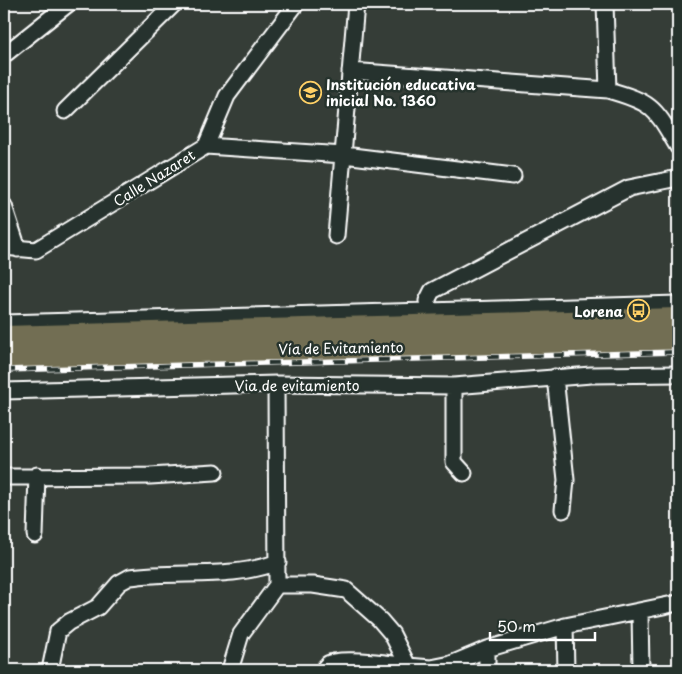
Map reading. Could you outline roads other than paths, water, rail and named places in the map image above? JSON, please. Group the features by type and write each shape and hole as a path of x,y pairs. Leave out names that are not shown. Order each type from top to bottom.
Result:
{"highway":[{"name":"Vía de Evitamiento","path":"4,336 678,319"},
{"name":"Vía de Evitamiento","path":"4,358 678,340"}],"street":[{"path":"4,54 68,4"},
{"path":"65,111 174,4"},
{"name":"Calle Nazaret","path":"11,248 36,250 206,146 227,96 296,4"},
{"path":"336,236 356,4"},
{"path":"605,4 608,90"},
{"path":"350,71 608,90 638,98 657,112 678,147"},
{"path":"206,146 344,155 514,176"},
{"path":"432,311 427,301 432,291 628,188 678,178"},
{"path":"4,206 11,248"},
{"path":"4,323 678,304"},
{"name":"Via de evitamiento","path":"4,391 276,384 454,386 591,375 678,374"},
{"path":"556,377 566,480 563,510"},
{"path":"230,670 241,634 277,585 276,384"},
{"path":"454,386 454,462 464,473"},
{"path":"4,477 150,476 215,472"},
{"path":"35,536 36,476"},
{"path":"50,670 58,631 68,622 98,607 112,590 130,578 234,572 257,569 278,562"},
{"path":"277,585 313,585 346,590 380,620 392,634 408,668"},
{"path":"323,670 327,664 334,661 373,661 408,668 431,668 451,664 487,649 565,626 678,603"},
{"path":"640,612 641,670"},
{"path":"565,626 566,670"},
{"path":"487,649 487,670"}],"railway":[{"path":"4,370 678,352"}],"place":[{"name":"Institución educativa inicial No. 1360","path":"310,92"},
{"name":"Lorena","path":"639,311"}]}
